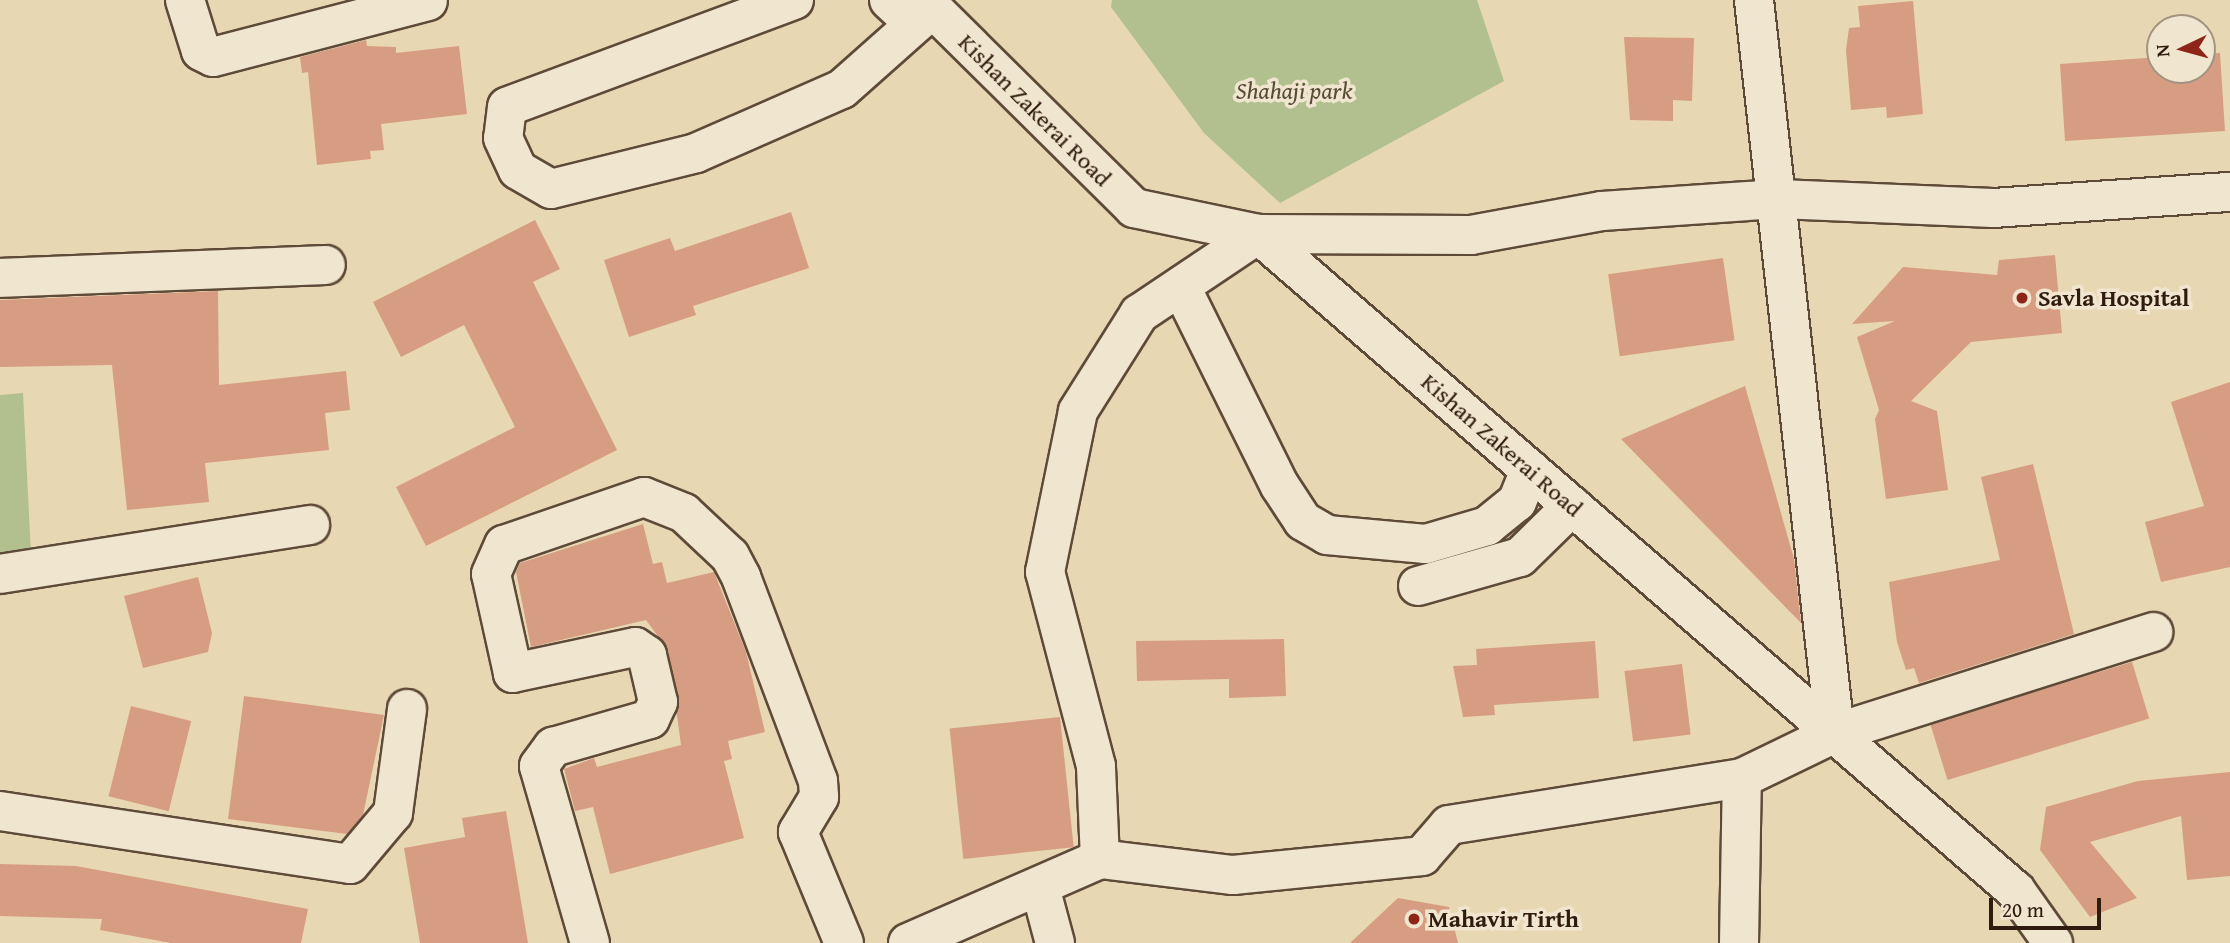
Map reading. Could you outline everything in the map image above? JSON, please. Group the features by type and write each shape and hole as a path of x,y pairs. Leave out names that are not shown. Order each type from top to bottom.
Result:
{"street":[{"path":"185,0 201,51 213,57 428,1"},
{"path":"794,0 507,107 503,138 518,170 551,189 696,153 842,89 915,8"},
{"path":"1754,0 1779,200 1835,733"},
{"name":"Kishan Zakerai Road","path":"915,8 1134,208 1258,234 2016,891 2053,943"},
{"path":"1100,859 1096,766 1045,572 1078,411 1139,314 1258,234 1471,235 1602,211 1779,200 1993,208 2228,198"},
{"path":"0,278 326,265"},
{"path":"1181,287 1280,486 1303,521 1327,534 1426,544 1487,526 1517,502 1530,469"},
{"path":"590,943 539,766 553,747 650,719 657,702 647,655 635,647 513,673 491,574 504,545 644,497 684,513 730,556 741,578 818,781 818,797 799,832 844,943"},
{"path":"1418,586 1520,557 1572,506"},
{"path":"0,574 310,525"},
{"path":"908,943 1100,859 1233,875 1422,856 1449,825 1742,778 1835,733 2153,632"},
{"path":"0,811 350,864 393,813 407,709"},
{"path":"1739,943 1742,778"},
{"path":"1040,887 1055,943"}],"green space":[{"name":"Shahaji park","path":"1112,0 1477,0 1504,81 1280,203 1204,133 1111,7"},
{"path":"23,393 31,555 0,556 0,395"}],"building":[{"path":"1913,1 1923,114 1887,118 1886,107 1851,110 1846,50 1849,28 1860,27 1858,6"},
{"path":"1624,37 1694,38 1692,101 1673,100 1673,121 1630,120"},
{"path":"366,40 367,46 396,47 396,53 459,46 467,114 381,124 384,150 370,151 371,159 317,165 308,72 302,73 300,57"},
{"path":"2216,53 2220,53 2225,131 2065,141 2060,64 2146,58 2146,84 2216,84"},
{"path":"791,212 809,268 693,306 696,315 629,337 604,260 670,238 675,251"},
{"path":"535,220 560,269 533,282 617,450 426,546 396,487 515,427 464,325 401,357 373,302"},
{"path":"2055,255 2062,333 1971,342 1911,401 1937,411 1948,490 1886,499 1875,419 1879,410 1857,337 1895,321 1852,324 1903,267 1997,275 1999,260"},
{"path":"1723,258 1735,340 1620,356 1608,274"},
{"path":"218,291 219,385 346,371 350,410 325,413 329,450 205,463 209,502 127,510 112,365 0,367 0,300"},
{"path":"2230,382 2230,567 2161,582 2145,522 2204,506 2171,402"},
{"path":"1745,386 1794,559 1801,623 1621,439"},
{"path":"2033,464 2074,634 1919,683 1914,668 1906,670 1897,642 1889,582 2000,560 1981,477"},
{"path":"643,524 653,564 662,562 667,583 714,572 746,652 765,732 728,741 732,759 724,761 744,838 610,874 593,807 575,811 564,769 594,758 597,767 681,745 668,650 646,620 531,647 516,572 520,563"},
{"path":"198,577 212,633 208,652 143,668 124,596"},
{"path":"1284,639 1286,696 1229,698 1229,679 1137,681 1136,641"},
{"path":"1595,641 1599,698 1494,705 1495,715 1463,717 1453,666 1477,665 1476,649"},
{"path":"2132,662 2149,718 1947,780 1930,724"},
{"path":"1682,664 1691,734 1633,742 1624,671"},
{"path":"244,696 384,715 363,815 347,834 228,819"},
{"path":"131,706 191,721 169,811 109,796"},
{"path":"1060,717 1074,847 963,859 950,729"},
{"path":"2230,772 2230,876 2187,880 2181,816 2090,842 2137,898 2090,917 2040,850 2046,807 2138,781"},
{"path":"506,811 528,943 420,943 404,848 465,837 462,818"},
{"path":"0,864 76,866 308,909 301,943 171,943 100,930 102,919 0,916"},
{"name":"Mahavir Tirth","path":"1398,898 1449,907 1458,943 1350,943"}],"place":[{"name":"Savla Hospital","path":"2022,298"},
{"name":"Mahavir Tirth","path":"1414,919"}]}
